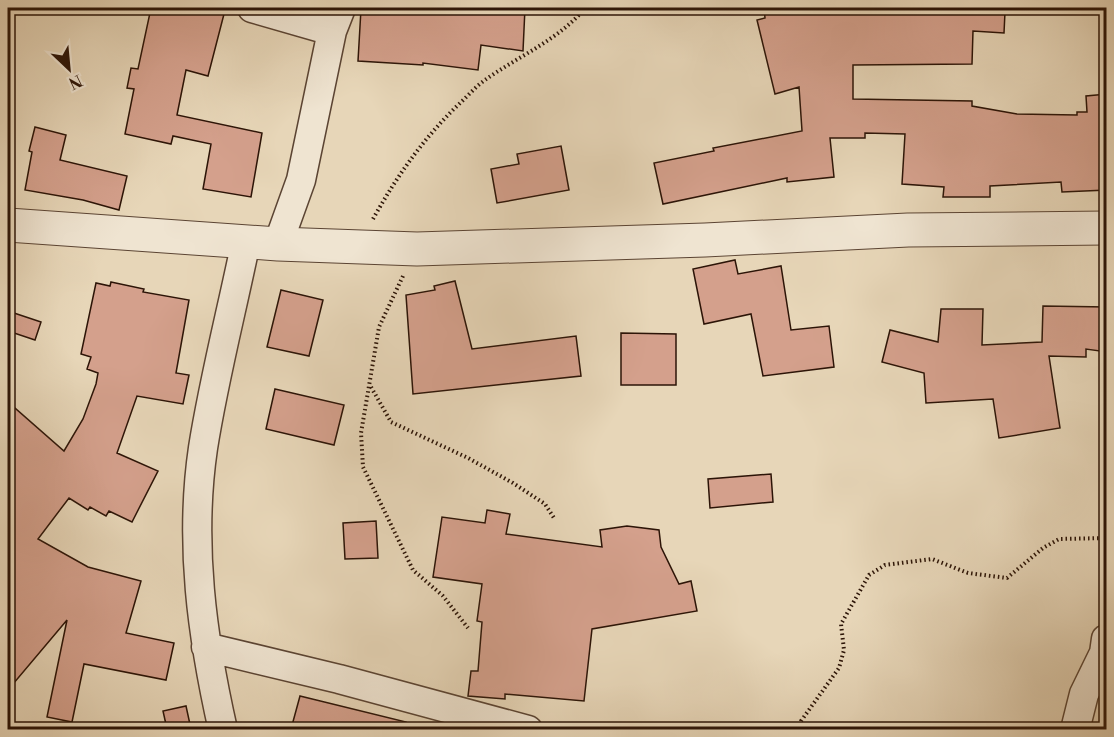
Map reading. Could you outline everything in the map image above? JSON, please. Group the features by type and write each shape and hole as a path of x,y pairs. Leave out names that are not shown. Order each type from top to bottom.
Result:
{"street":[{"path":"252,8 336,19 301,180 278,244"},
{"path":"8,225 278,244 417,249 705,240 908,230 1107,228"},
{"path":"223,729 206,647 199,596 198,528 203,450 246,242"},
{"path":"1075,729 1084,694 1104,653 1107,639"},
{"path":"206,647 339,679 528,729"}],"path":[{"path":"362,247 373,219 394,181 422,142 482,81 543,42 577,17 585,8"},
{"path":"417,249 379,327 361,433 363,467 413,570 443,596 468,628"},
{"path":"370,386 391,422 468,458 513,483 545,504 554,518"},
{"path":"800,729 801,721 839,668 844,650 841,624 869,575 885,565 932,560 968,573 1007,578 1043,548 1059,539 1107,538"}],"building":[{"path":"151,8 198,8 224,14 208,76 186,70 177,115 262,133 251,197 203,189 211,144 173,136 171,144 125,134 134,89 127,88 131,68 138,69"},
{"path":"404,8 525,8 523,51 481,45 478,70 423,63 423,65 358,61 361,9 404,12"},
{"path":"764,8 973,8 973,10 1005,12 1004,33 973,31 972,64 853,65 853,99 972,101 972,106 1017,114 1077,115 1077,112 1087,112 1086,96 1107,94 1107,190 1062,192 1061,182 990,186 990,197 943,197 944,187 902,184 905,134 865,133 865,138 830,138 834,177 787,182 787,178 663,204 654,163 714,151 713,148 802,131 799,87 775,94 757,20 765,18"},
{"path":"35,127 66,135 60,160 127,176 119,210 83,200 25,190 32,152 29,151"},
{"path":"561,146 569,190 497,203 491,169 519,164 517,154"},
{"path":"735,260 738,274 781,266 791,330 829,326 834,367 763,376 751,314 704,324 693,269"},
{"path":"455,281 472,349 576,336 581,376 413,394 406,295 435,290 434,286"},
{"path":"111,282 144,289 143,292 189,300 176,373 189,375 183,404 137,396 117,453 158,471 132,522 109,511 106,516 90,507 88,510 69,498 38,539 88,567 141,581 126,633 174,643 166,680 84,664 72,722 47,717 67,620 8,690 8,402 64,451 83,419 96,384 98,373 87,369 91,357 81,354 96,283 110,286"},
{"path":"281,290 323,300 309,356 267,347"},
{"path":"1043,306 1107,307 1107,352 1086,349 1086,357 1049,356 1060,428 999,438 993,399 926,403 924,373 882,362 890,330 938,342 941,309 983,309 982,345 1042,342"},
{"path":"8,311 41,322 35,340 8,331"},
{"path":"621,333 676,334 676,385 621,385"},
{"path":"275,389 344,405 334,445 266,429"},
{"path":"771,474 773,502 710,508 708,479"},
{"path":"487,510 510,514 506,534 602,547 600,530 627,526 659,530 661,547 679,584 691,581 697,611 592,629 584,701 505,694 505,699 468,696 471,671 478,671 482,622 477,621 482,584 433,577 442,517 485,523"},
{"path":"376,521 378,558 345,559 343,523"},
{"path":"300,696 406,722 405,729 291,729"},
{"path":"186,706 191,729 167,729 163,711"}]}
